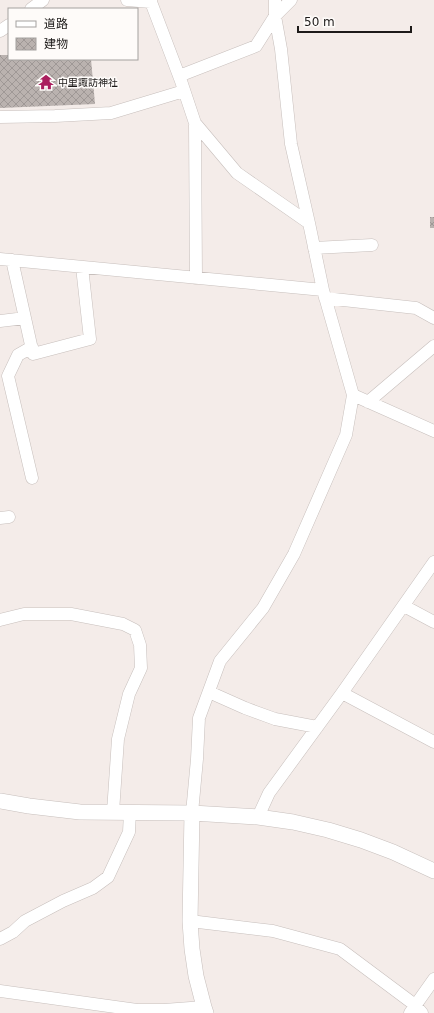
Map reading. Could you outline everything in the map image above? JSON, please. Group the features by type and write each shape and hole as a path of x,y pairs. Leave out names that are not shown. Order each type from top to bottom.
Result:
{"street":[{"path":"31,8 43,0"},
{"path":"127,0 151,1 195,123 196,278"},
{"path":"0,991 137,1010 205,1010 196,976 190,921 192,813 199,718 220,661 262,608 294,554 346,435 353,395 324,294 291,144 281,49 275,16 275,0"},
{"path":"179,76 256,46 275,16 291,0"},
{"path":"0,117 111,113 184,91"},
{"path":"195,123 237,173 309,223"},
{"path":"314,248 372,246"},
{"path":"82,267 90,339 33,354 25,318 6,260 82,267 196,278 324,294 416,308 434,318"},
{"path":"0,321 25,318"},
{"path":"368,402 434,346"},
{"path":"32,347 18,355 8,376 32,478"},
{"path":"353,395 434,431"},
{"path":"258,817 269,793 342,693 434,562"},
{"path":"404,606 434,622"},
{"path":"0,620 24,614 71,614 123,624 135,630 140,645 141,668 129,694 118,739 113,812"},
{"path":"209,692 244,708 275,719 317,727"},
{"path":"342,693 434,742"},
{"path":"0,801 54,810 80,812 192,813 258,817 292,822 328,830 393,852 434,871"},
{"path":"0,939 13,932 25,921 63,901 93,888 108,877 129,832 130,812"},
{"path":"190,921 273,931 340,950 416,1010 434,979"}],"building":[{"name":"中里諏訪神社","path":"0,55 8,55 8,60 91,60 95,104 0,108"},
{"path":"430,217 434,217 434,228 430,228"}],"place":[{"name":"中里諏訪神社","path":"46,82"}]}
